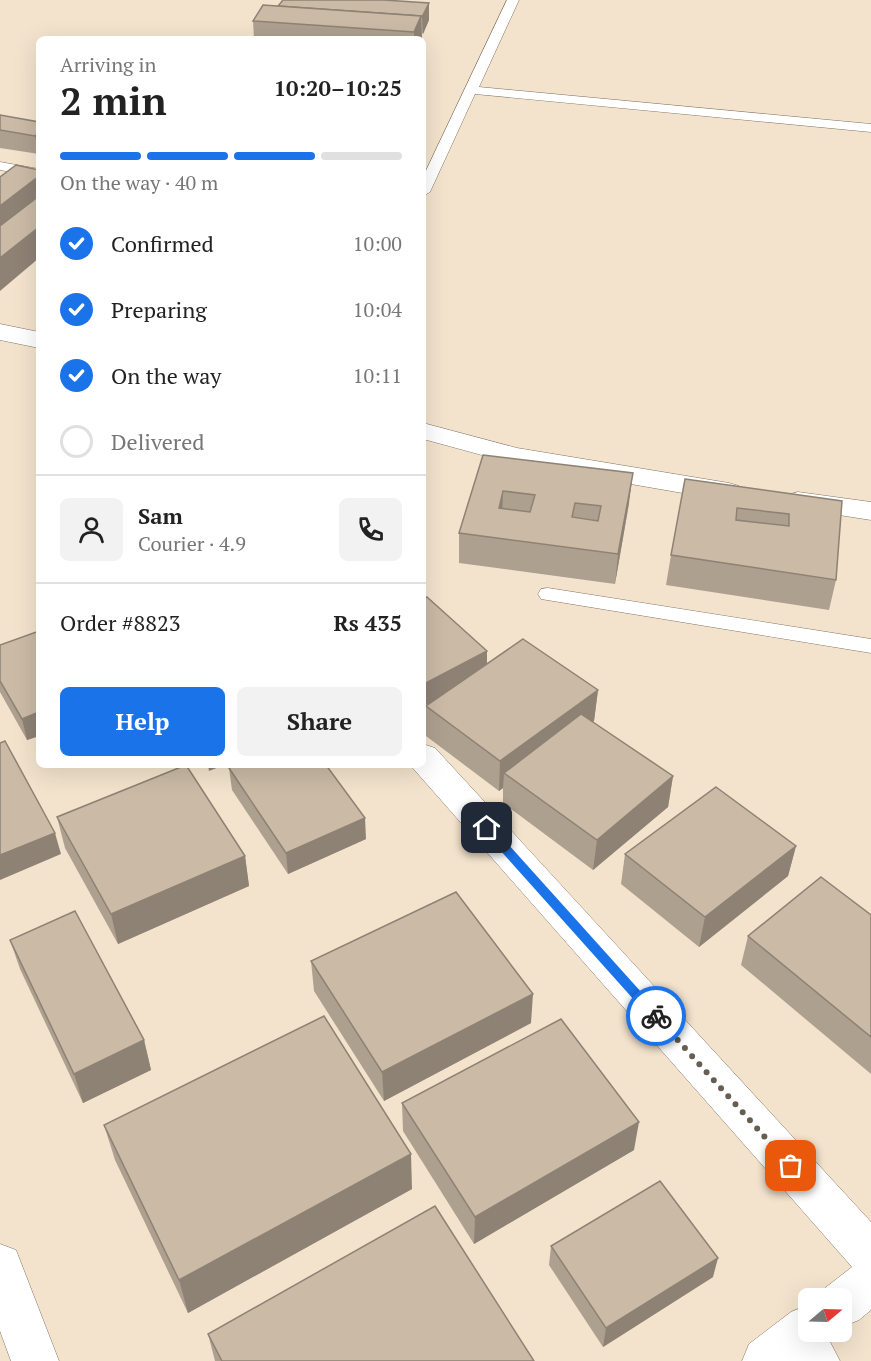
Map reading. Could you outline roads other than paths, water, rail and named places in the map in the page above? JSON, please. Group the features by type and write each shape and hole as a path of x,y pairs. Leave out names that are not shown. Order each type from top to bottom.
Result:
{"street":[{"path":"0,332 36,339"},
{"path":"426,432 515,456 687,486 871,511"},
{"path":"426,760 871,1255"},
{"path":"0,1266 35,1361"},
{"path":"852,1296 871,1281"}],"lane":[{"path":"426,186 513,0"},
{"path":"471,90 871,126"},
{"path":"0,166 36,172"},
{"path":"0,182 16,169"},
{"path":"548,594 871,646"}]}
